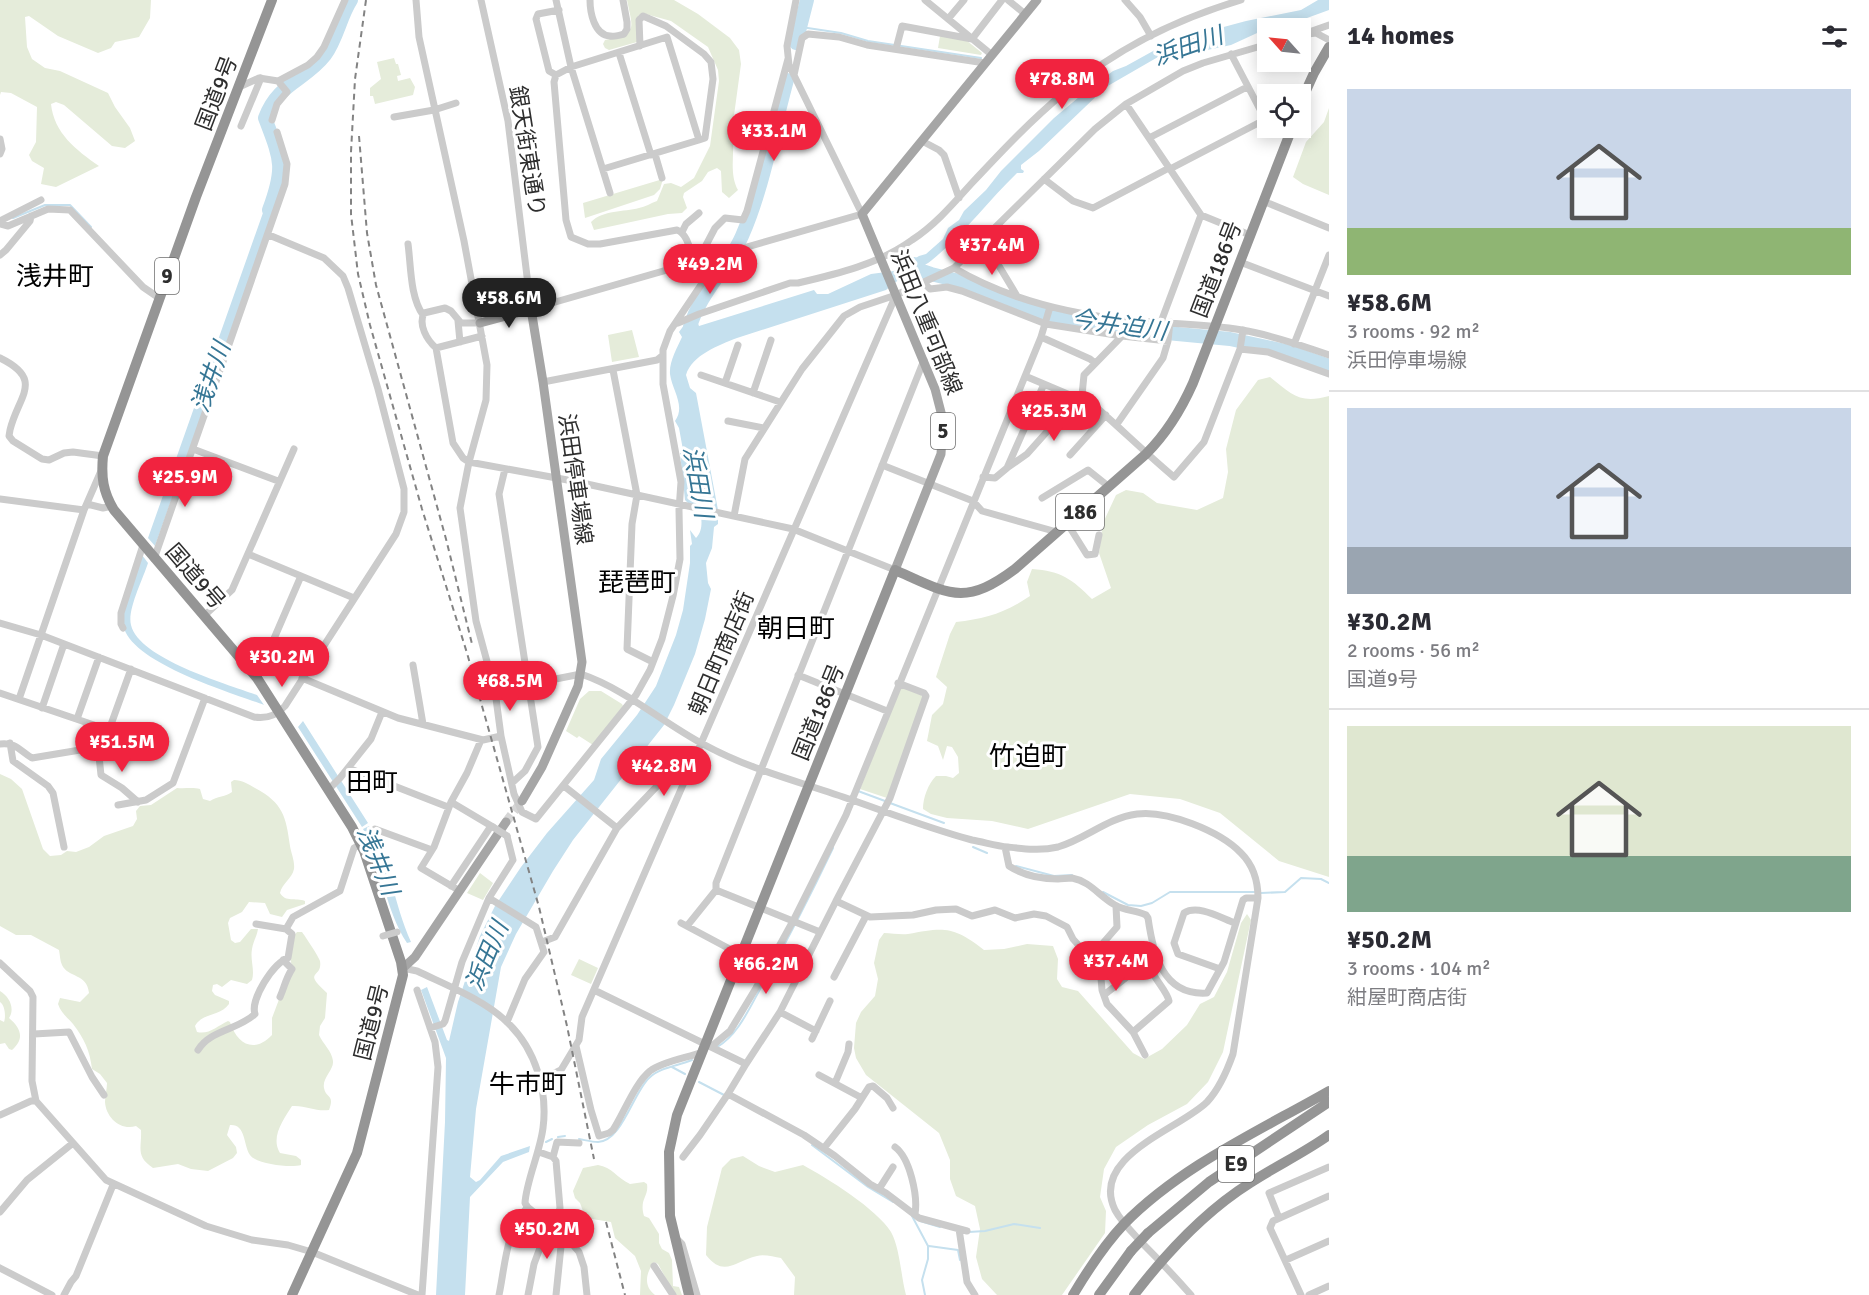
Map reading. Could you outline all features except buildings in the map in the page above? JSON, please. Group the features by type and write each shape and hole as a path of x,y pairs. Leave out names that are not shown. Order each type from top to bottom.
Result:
{"highway":[{"name":"国道9号","path":"272,0 159,298 103,456 101,471 102,486 112,506 257,678 331,787 361,844 403,968 357,1153 292,1295"},
{"path":"1309,84 1329,47"},
{"name":"国道186号","path":"689,1295 669,1211 669,1152 677,1115 707,1048 741,955 895,570 937,588 968,594 997,583 1146,454 1164,435 1180,411 1209,342 1288,138"},
{"path":"1073,1295 1097,1257 1125,1224 1149,1201 1189,1171 1329,1091"},
{"name":"E9","path":"1099,1295 1131,1251 1187,1199 1329,1102"},
{"path":"1134,1295 1160,1262 1188,1233 1232,1196 1329,1135"}],"main road":[{"path":"862,214 1036,0"},
{"name":"浜田八重可部線","path":"862,214 924,360 940,404 944,429 941,454 931,485 895,570"},
{"path":"480,323 531,309"},
{"name":"浜田停車場線","path":"522,801 542,767 578,686 581,674 581,655 531,309"},
{"path":"403,968 415,957 506,822"}],"street":[{"path":"282,86 317,57 324,47 345,0"},
{"path":"416,0 419,37 464,241 487,365 487,391 460,507 476,621 495,691 501,736 514,794 522,812 536,819 565,787 633,700 662,639 680,559 681,505 680,475 663,384 662,356 670,331 711,268 705,247 721,220 729,217 743,220 747,211 788,59"},
{"name":"銀天街東通り","path":"481,0 507,121 531,309"},
{"path":"556,0 571,68 610,193"},
{"path":"590,0 592,20 603,33 611,37 624,34 627,29 623,0"},
{"path":"531,309 862,214 788,59 787,46 796,0"},
{"path":"925,0 992,55"},
{"path":"948,19 964,0"},
{"path":"972,39 1008,0 1025,14"},
{"path":"1125,0 1140,17 1151,36"},
{"path":"675,324 790,283 817,279 881,259 914,240 959,198 1027,126 1101,64 1193,15 1241,0"},
{"path":"556,75 549,71 536,19 538,14 559,10"},
{"path":"603,169 705,138 713,69 708,57 656,20 643,16 639,20 640,46"},
{"path":"1311,32 1329,25"},
{"path":"896,46 902,26 972,39"},
{"path":"1311,32 1322,35 1329,40"},
{"path":"556,75 571,68 677,34"},
{"path":"794,75 802,38 805,34 896,46 985,63"},
{"path":"667,37 699,140"},
{"path":"734,516 745,459 801,369 844,316 860,307 924,283 954,268 1095,129 1126,104 1183,71 1257,47"},
{"path":"620,53 662,178"},
{"path":"1231,54 1257,104"},
{"path":"556,75 566,220 571,237 588,244 600,244 677,230 686,237 694,261"},
{"path":"239,87 261,78 282,86 287,93 277,104 272,113 272,120"},
{"path":"242,126 261,78"},
{"path":"1149,138 1247,87"},
{"path":"394,117 434,110 456,103"},
{"path":"1126,104 1201,215 1250,235"},
{"path":"1044,179 1078,204 1093,208 1257,124"},
{"path":"123,628 120,620 121,613 193,449 269,235 288,173 285,153 277,132"},
{"path":"733,137 765,145"},
{"path":"0,139 2,146 0,154"},
{"path":"922,141 944,155 959,198"},
{"path":"0,222 41,200"},
{"path":"1263,201 1329,228"},
{"path":"0,222 8,226 54,208 70,210 143,287 159,298"},
{"path":"682,232 686,224 699,213"},
{"path":"1117,424 1163,358 1168,339 1167,323 1201,215"},
{"path":"0,255 30,221 31,216"},
{"path":"0,623 41,635 258,717 267,717 279,712 401,524 405,499 402,481 343,276 324,258 269,235"},
{"path":"408,244 415,296 423,315"},
{"path":"976,247 996,261 1017,296"},
{"path":"1294,344 1329,255"},
{"path":"1240,262 1329,296"},
{"path":"954,268 1050,308 1129,321 1243,332 1329,355"},
{"path":"924,283 930,289 947,287 962,291 1047,322 1122,336 1168,339"},
{"name":"朝日町商店街","path":"541,1080 561,1070 580,1038 582,1018 895,293"},
{"path":"480,323 464,324 445,308 437,308 423,315 421,321 428,341 436,348 453,443 463,458 469,462 793,529 895,570"},
{"path":"576,1046 599,1136 613,1130 641,1080 651,1071 707,1048 723,1038 733,1026 793,921 852,800 1041,337 1050,308"},
{"path":"458,321 460,342"},
{"path":"1025,376 1079,396 1117,424 1146,454 1174,477 1204,442 1240,347 1243,332"},
{"path":"436,348 482,336"},
{"path":"983,477 995,478 1027,454 1079,396 1084,375 1122,336"},
{"path":"1041,337 1095,363"},
{"path":"753,393 771,340"},
{"path":"725,383 738,345"},
{"path":"1240,347 1268,352 1329,374"},
{"path":"543,382 613,370 657,360 662,356"},
{"path":"0,358 16,367 25,383 24,394 11,426 10,439 46,460 73,452 103,456"},
{"path":"741,955 684,924 716,890 716,883 760,770 924,360"},
{"path":"613,370 637,495 632,525 627,649 653,662"},
{"path":"701,375 780,402"},
{"path":"1007,468 1044,384"},
{"path":"1070,455 1106,415"},
{"path":"728,421 764,428"},
{"path":"193,449 278,481"},
{"path":"205,615 232,590 294,449"},
{"path":"882,465 973,501 982,511 1057,532"},
{"path":"505,469 499,494 538,747 525,771 512,783"},
{"path":"19,699 85,507 101,471"},
{"path":"1042,498 1088,471 1108,486"},
{"path":"0,499 85,507 112,506"},
{"path":"1067,523 1087,555 1095,554 1099,535"},
{"path":"248,554 354,598"},
{"path":"257,678 301,576"},
{"path":"42,708 64,644"},
{"path":"77,719 99,657"},
{"path":"413,665 423,724"},
{"path":"131,669 109,730 98,747 101,775 138,802"},
{"path":"495,691 581,674 633,700 702,743 738,762 935,830 1005,847 1039,850 1056,847 1124,817 1139,814 1168,816 1212,834 1236,848 1250,864 1255,877 1258,898 1233,1054 1226,1074 1212,1096 1201,1107 1141,1145 1123,1162 1111,1187 1111,1199 1125,1224 1191,1295"},
{"path":"798,675 887,711"},
{"path":"302,678 382,712 423,724 481,740 501,736"},
{"path":"683,1157 727,1096 780,1012 883,812 926,696 924,693 898,683"},
{"path":"0,693 135,739"},
{"path":"118,805 151,798 175,781 205,698"},
{"path":"331,787 372,739 382,712"},
{"path":"460,891 421,868 432,850 450,805 481,740"},
{"path":"10,743 13,761 48,786 52,793 64,847"},
{"path":"0,744 17,745 32,758 98,747"},
{"path":"542,942 555,937 617,828 659,784 697,752"},
{"path":"348,768 450,805 507,836 513,860 471,937 443,1024 432,1028"},
{"path":"565,787 617,828"},
{"path":"451,886 492,826"},
{"path":"375,829 432,850"},
{"path":"286,929 293,917 340,891 354,848 361,844"},
{"path":"1005,847 1009,866 1014,869 1027,875 1078,880 1116,906 1146,915 1154,951 1165,975 1174,984 1186,989 1207,993 1221,969 1243,900 1258,898"},
{"path":"716,890 820,932"},
{"path":"491,898 536,927 544,952 525,980 507,1022"},
{"path":"836,901 866,916 913,915 956,909 972,916 995,910 1015,918 1040,915 1067,927 1073,939 1090,958 1101,978 1107,1004 1133,1032 1145,1056"},
{"path":"1090,958 1117,927 1116,906"},
{"path":"1221,969 1178,954 1174,943 1184,913 1188,910 1201,910 1235,923"},
{"path":"834,977 866,916"},
{"path":"198,1050 205,1039 255,1014 254,1001 258,994 277,963 288,958 292,934 286,929 256,924"},
{"path":"383,936 397,932"},
{"path":"1133,1032 1169,1001 1168,995 1150,967 1149,958 1154,951"},
{"path":"280,997 284,981 292,969 283,960"},
{"path":"0,963 32,994 34,1001 32,1081 36,1101 106,1180 224,1233 312,1252 420,1295 438,1067 432,1028 417,990"},
{"path":"403,968 417,971 494,1012 507,1022 526,1045 541,1080 544,1123 539,1152 525,1200 527,1208 534,1213 554,1219 579,1252 584,1267 587,1295"},
{"path":"1104,995 1128,976"},
{"path":"594,990 707,1048 746,1064"},
{"path":"812,1039 830,1001"},
{"path":"780,1012 816,1031"},
{"path":"34,1034 69,1032 104,1095"},
{"path":"835,1083 849,1044"},
{"path":"819,1075 862,1098"},
{"path":"824,1148 869,1087 873,1086 887,1098 893,1108"},
{"path":"727,1096 804,1135 915,1214 928,1221 967,1231"},
{"path":"0,1115 36,1101"},
{"path":"528,1295 534,1264 560,1208 556,1164 553,1157 557,1142 579,1143"},
{"path":"0,1212 27,1180 73,1143"},
{"path":"894,1147 898,1149 907,1163 916,1199 915,1214"},
{"path":"539,1152 553,1157"},
{"path":"879,1189 893,1167"},
{"path":"1279,1218 1269,1193 1329,1167"},
{"path":"64,1295 76,1276 113,1185"},
{"path":"1301,1295 1270,1227 1273,1221 1329,1196"},
{"path":"499,1295 512,1236 520,1215 527,1208"},
{"path":"959,1229 967,1282 975,1295"},
{"path":"556,1295 562,1230"},
{"path":"674,1234 682,1244 697,1295"},
{"path":"1286,1260 1329,1241"},
{"path":"654,1266 673,1295"},
{"path":"0,1268 52,1295"},
{"path":"1309,1295 1329,1286"}],"green space":[{"path":"0,0 151,0 150,18 139,37 115,42 111,48 98,53 58,36 29,16 25,17 27,47 32,59 45,68 60,71 108,93 130,128 135,141 125,148 112,146 64,105 56,102 51,104 61,132 74,147 99,166 56,187 41,184 44,168 32,161 29,155 36,142 37,107 11,93 1,92 0,95"},
{"path":"627,0 674,0 698,14 730,38 739,50 741,64 732,130 733,176 738,190 729,198 722,192 721,171 717,168 708,172 702,181 684,193 687,208 682,213 594,230 591,222 601,215 646,206 657,201 664,184 671,183 681,187 694,178 710,146 719,81 718,70 708,47 671,21 642,13 638,16 637,42 609,50 605,48 603,44 605,40 623,35 631,29"},
{"path":"940,36 966,40 982,53 981,55 938,48"},
{"path":"394,58 401,75 397,76 398,81 410,78 415,87 413,95 375,104 373,96 370,96 370,88 381,79 377,62"},
{"path":"1329,108 1329,195 1293,177 1306,142 1324,122"},
{"path":"663,179 660,189 654,195 585,218 583,203"},
{"path":"632,330 639,357 612,362 608,335"},
{"path":"1270,377 1284,389 1303,398 1329,396 1329,877 1279,861 1220,813 1180,799 1130,794 1028,829 992,821 947,818 931,814 923,809 927,791 936,776 953,778 959,773 958,757 952,747 947,746 943,760 938,746 927,741 932,715 943,704 947,687 936,677 956,622 995,614 1030,596 1027,582 1032,569 1065,577 1092,599 1111,588 1099,553 1103,523 1116,495 1126,490 1143,493 1157,503 1197,510 1223,498 1228,472 1226,449 1236,410 1258,380"},
{"path":"903,688 923,698 887,798 860,789 900,689"},
{"path":"589,691 601,691 623,706 593,745 566,731 580,699"},
{"path":"0,774 11,779 22,789 43,849 50,856 61,855 67,851 76,852 89,847 104,836 133,826 137,819 136,811 140,806 151,805 177,788 200,789 203,799 210,801 232,792 231,782 234,780 242,781 272,799 282,811 294,866 293,872 280,893 288,899 305,901 305,904 287,910 282,917 270,914 265,903 249,902 242,912 230,918 228,923 231,940 235,943 240,942 251,929 258,929 252,949 252,980 247,984 231,980 222,987 217,984 213,985 212,991 215,995 229,1001 229,1004 221,1011 202,1018 195,1026 197,1032 201,1033 213,1030 228,1021 242,1041 253,1045 265,1041 272,1035 272,1018 292,965 291,943 297,932 302,932 320,961 319,970 314,978 327,993 325,1018 320,1026 319,1035 333,1061 324,1084 325,1091 331,1099 329,1110 292,1106 277,1135 277,1147 280,1153 296,1156 301,1160 301,1165 274,1164 253,1158 248,1151 242,1131 230,1125 227,1135 236,1147 237,1153 233,1158 208,1171 191,1169 178,1164 153,1168 147,1164 142,1155 141,1130 136,1126 120,1125 111,1118 105,1102 107,1083 100,1074 92,1069 90,1056 83,1040 58,1004 60,998 80,1002 89,993 88,987 85,982 65,969 61,963 59,950 31,935 16,935 0,926"},
{"path":"480,873 493,883 483,900 467,893"},
{"path":"1247,914 1251,920 1223,1052 1208,1082 1187,1104 1148,1125 1116,1147 1104,1169 1100,1197 1106,1211 1105,1233 1062,1295 997,1295 982,1279 976,1257 980,1229 975,1206 956,1196 950,1179 950,1160 939,1133 866,1075 856,1058 854,1048 856,1023 861,1012 875,996 878,979 874,963 879,940 884,933 905,934 948,930 965,936 984,950 1027,944 1053,946 1058,959 1057,979 1062,987 1078,991 1133,1053 1144,1059 1162,1049 1187,1025 1200,1004 1214,997 1227,972 1241,923"},
{"path":"579,959 598,968 591,984 571,975"},
{"path":"0,991 10,1003 12,1011 9,1018 20,1034 19,1042 12,1050 5,1043 0,1044 0,1020 4,1022 5,1014 0,1002"},
{"path":"743,1156 775,1172 803,1165 838,1186 875,1214 891,1232 894,1239 906,1295 794,1295 795,1277 781,1258 760,1255 724,1267 712,1262 706,1255 707,1227 722,1168 731,1159"},
{"path":"598,1165 607,1168 630,1184 644,1182 647,1184 643,1202 644,1216 649,1218 659,1234 662,1249 669,1253 672,1260 673,1286 679,1287 682,1295 675,1295 658,1264 654,1262 649,1271 647,1284 655,1295 640,1295 641,1271 635,1256 615,1238 611,1222 592,1219 583,1211 573,1191 583,1168"}],"water":[{"path":"1318,0 1329,0 1329,10 1307,18 1261,18 1301,10"},
{"name":"浜田川","path":"1257,19 1257,33 1231,45 1158,57 1106,87 1039,151 1021,165 1023,173 1017,173 944,250 886,290 730,341 700,356 689,368 686,375 690,388 696,393 718,510 718,524 714,527 712,548 706,563 708,583 711,589 705,619 695,654 664,725 573,840 516,934 501,967 476,1109 470,1177 476,1182 480,1180 501,1156 530,1146 529,1152 503,1162 470,1197 465,1295 436,1295 446,1058 421,990 427,987 449,1041 458,1002 480,936 495,906 547,833 594,780 601,759 637,715 656,686 676,635 683,610 690,563 692,544 690,530 696,538 701,522 701,516 685,500 680,453 683,450 679,428 675,421 679,404 670,369 682,337 679,332 697,310 695,316 699,326 814,290 817,294 828,294 871,274 894,271 926,254 943,239 948,228 959,220 964,211 986,190 1001,171 1054,118 1113,71 1173,40 1190,39 1205,32"},
{"path":"270,193 279,197 155,546 148,538"},
{"path":"142,555 148,563 133,603 130,619 137,637 166,659 206,677 257,695 264,705 182,674 140,649 128,636 123,621 124,615"},
{"path":"303,721 368,823 362,827 298,727"},
{"path":"369,826 382,854 411,942 407,943 388,902 375,857 363,829"}],"waterway":[{"name":"浅井川","path":"269,210 277,183 279,164 275,144 265,118 277,97 325,55 351,0"},
{"path":"796,43 807,0"},
{"path":"801,27 841,33 868,41 981,58"},
{"path":"690,327 700,303 742,236 762,179 787,80"},
{"path":"13,218 45,205 70,205 91,227"},
{"name":"今井迫川","path":"914,264 922,271 959,281 1044,314 1075,322 1230,339 1290,352 1329,366"},
{"path":"858,791 885,801"},
{"path":"890,803 944,823"},
{"path":"973,847 987,853"},
{"path":"717,1047 732,1035 749,1010 833,848"},
{"path":"1016,866 1054,876 1072,875"},
{"path":"1261,893 1285,892 1301,878 1321,879 1329,883"},
{"path":"1103,892 1128,905 1141,906 1152,903 1170,892 1255,892"},
{"path":"579,1139 598,1142 606,1140 614,1134 643,1085 653,1074 692,1060"},
{"path":"672,1067 685,1074"},
{"path":"699,1082 724,1095"},
{"path":"558,1137 565,1136"},
{"path":"546,1142 552,1139"},
{"path":"812,1145 868,1187 893,1202"},
{"path":"912,1216 928,1246 928,1259 922,1280 925,1295"},
{"path":"920,1221 940,1227"},
{"path":"969,1232 985,1231 1014,1224 1040,1228"},
{"path":"929,1246 958,1250 960,1260"}],"tunnel":[{"path":"506,822 522,801"}],"railway":[{"path":"366,0 355,79 351,152 351,214 358,274 370,325 422,509 467,653 539,907 567,1026 594,1159"},
{"path":"359,136 367,233 376,285 446,539 472,644"},
{"path":"606,1222 625,1295"}],"district":[{"name":"浅井町","path":"55,276"},
{"name":"琵琶町","path":"637,582"},
{"name":"朝日町","path":"796,628"},
{"name":"竹迫町","path":"1028,756"},
{"name":"田町","path":"372,782"},
{"name":"牛市町","path":"528,1084"}]}
